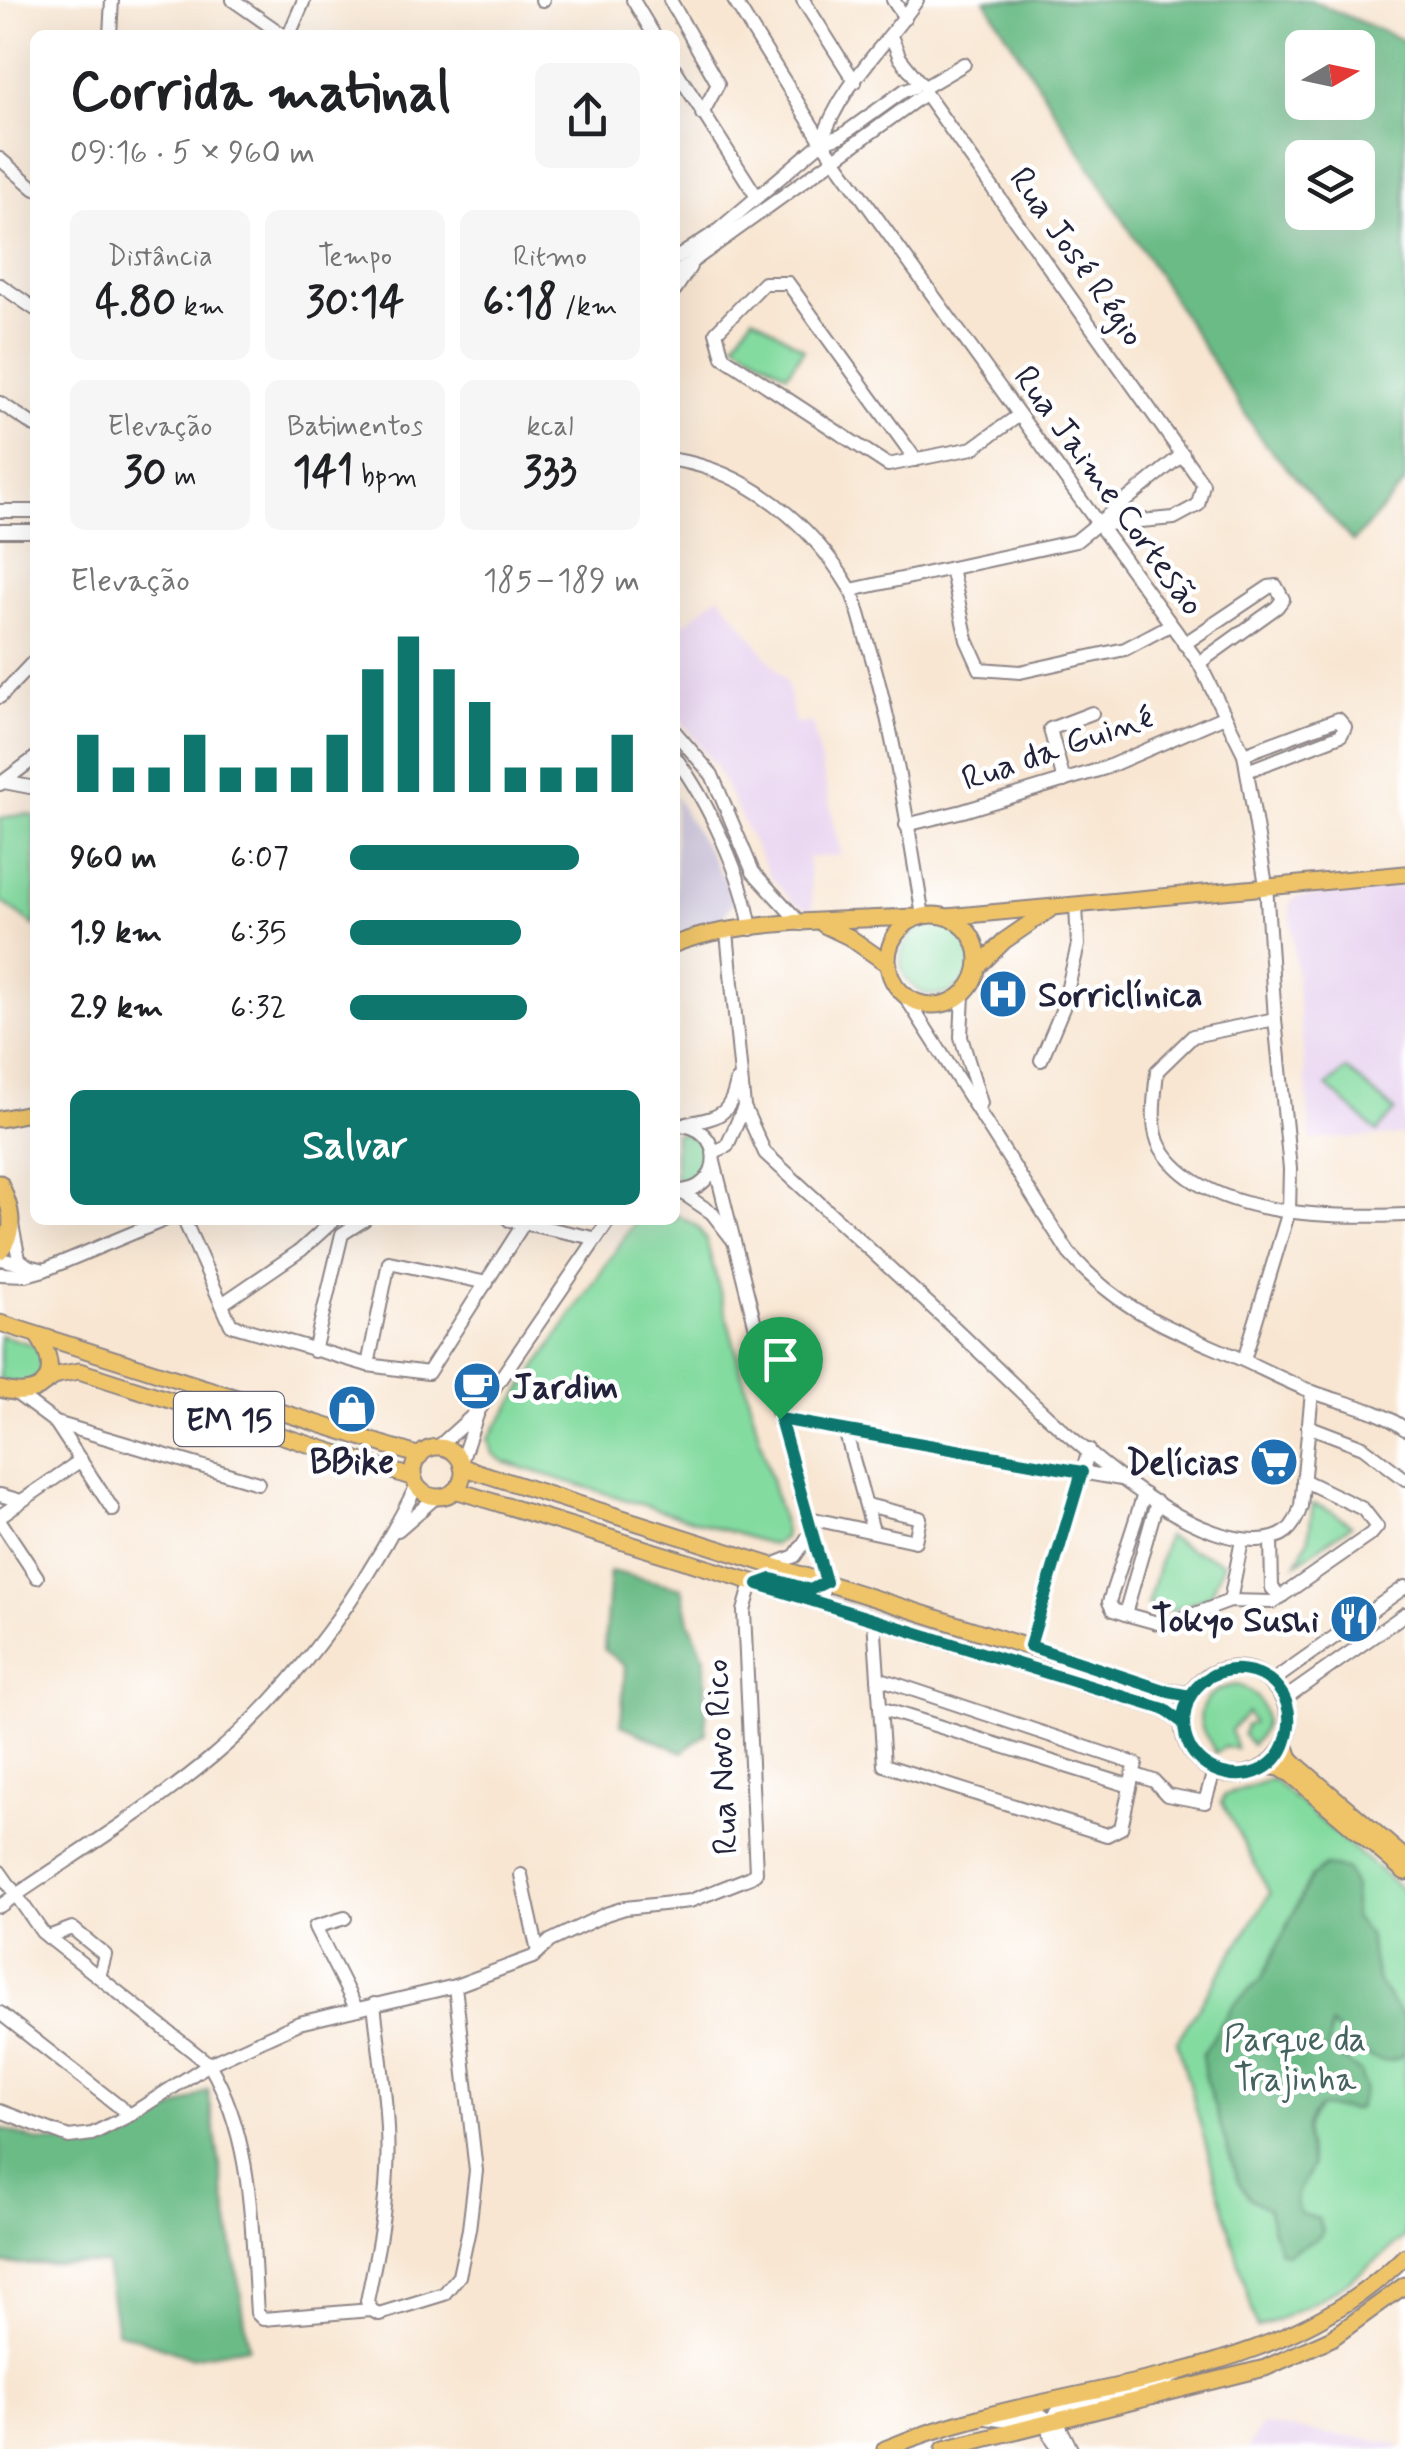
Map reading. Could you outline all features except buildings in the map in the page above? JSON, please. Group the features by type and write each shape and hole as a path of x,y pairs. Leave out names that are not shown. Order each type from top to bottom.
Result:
{"main road":[{"path":"680,942 727,932 801,924 1051,909 1405,874"},
{"path":"920,916 895,936 889,950 891,975 903,993 926,1004 940,1004 963,994 978,967 1004,941 1051,909"},
{"path":"947,916 968,930 975,942 978,967"},
{"path":"821,923 889,965"},
{"path":"0,1119 30,1113"},
{"path":"0,1183 12,1225 9,1240 0,1251"},
{"name":"EM 15","path":"2,1323 420,1456"},
{"path":"38,1336 52,1364 45,1383"},
{"name":"EM 15","path":"17,1394 33,1391 57,1375 79,1370 416,1481 436,1497"},
{"path":"0,1389 17,1394"},
{"path":"416,1481 414,1470 420,1456 438,1447 452,1452 462,1465 463,1476 455,1490"},
{"path":"462,1465 770,1566 1190,1696"},
{"path":"436,1497 455,1490 1164,1709 1182,1722"},
{"path":"755,1584 772,1579 810,1590 826,1582"},
{"path":"1242,1669 1271,1682 1289,1714 1285,1744 1267,1766 1250,1774 1232,1776 1214,1771 1191,1752 1182,1722 1190,1696 1212,1674 1242,1669"},
{"path":"1285,1744 1298,1768 1405,1858"},
{"path":"1267,1766 1292,1776 1405,1872"},
{"path":"885,2449 982,2418 1278,2342 1356,2300 1405,2256"},
{"path":"944,2449 1265,2368 1332,2338 1405,2285"}],"street":[{"path":"110,30 112,0"},
{"path":"233,0 278,30"},
{"path":"289,30 304,0"},
{"path":"633,0 651,30"},
{"path":"670,0 718,84 702,114"},
{"name":"Rua Jaime Cortesão","path":"734,0 822,142 1199,663 1244,754 1266,886 1290,1169 1289,1212 1244,1360"},
{"path":"803,0 855,82"},
{"path":"893,0 905,18"},
{"path":"822,142 828,124 855,82 918,0"},
{"name":"Rua José Régio","path":"891,36 900,58 921,89 1203,484 1198,506 1174,518 1096,524"},
{"path":"680,271 836,160 921,89 964,64"},
{"path":"680,78 757,198"},
{"path":"680,256 716,232 822,142 841,136 905,90 921,89"},
{"path":"0,159 30,185"},
{"path":"680,283 694,262"},
{"path":"916,460 788,283 764,282 716,332 723,357 888,465 916,460 972,448 1018,416"},
{"path":"0,284 30,306"},
{"path":"0,404 30,423"},
{"path":"851,590 1076,541 1183,454"},
{"path":"680,462 736,479 779,506 816,542 851,590 878,679 920,916"},
{"path":"0,511 30,511"},
{"path":"0,531 30,531"},
{"path":"951,568 967,640 980,669 1020,672 1125,648 1170,625"},
{"path":"1184,644 1270,586 1281,592 1277,607 1199,663"},
{"path":"0,697 30,665"},
{"path":"1064,780 1050,728 1092,713"},
{"name":"Rua da Guiné","path":"906,825 1105,768 1225,716"},
{"path":"1244,754 1338,719 1345,727 1341,735 1246,771"},
{"path":"680,738 712,776 753,872 801,924"},
{"path":"2,783 30,762"},
{"path":"680,765 694,783 746,899 751,929"},
{"path":"2,783 30,787"},
{"path":"1042,1060 1063,1008 1078,945 1076,906"},
{"path":"727,932 738,1074 744,1107 765,1153 1121,1479 1189,1522 1242,1540 1271,1539 1288,1533 1296,1522 1312,1392"},
{"path":"903,993 1068,1253 1092,1281 1147,1318 1312,1392 1370,1410 1405,1428"},
{"path":"963,994 961,1037 986,1120"},
{"path":"1275,1019 1194,1036 1157,1071 1154,1110 1159,1145 1182,1172 1217,1196 1289,1212 1405,1215"},
{"path":"714,1118 730,1105 738,1074"},
{"path":"680,1191 706,1180 718,1153 739,1124 744,1107"},
{"path":"680,1125 714,1118 739,1124 756,1139"},
{"path":"680,1125 704,1134 718,1153 734,1242 826,1582 820,1602"},
{"path":"718,1153 747,1144 765,1153"},
{"path":"680,1193 712,1213 734,1242"},
{"path":"12,1225 19,1259 28,1266"},
{"path":"0,1274 26,1275 44,1270 152,1225"},
{"path":"186,1225 231,1324 368,1365 428,1374 523,1225"},
{"path":"222,1304 301,1250 328,1225"},
{"path":"314,1351 342,1234 356,1225"},
{"path":"533,1225 594,1238"},
{"path":"438,1447 479,1410 603,1225"},
{"path":"0,1259 44,1270"},
{"path":"368,1365 389,1262 487,1283"},
{"path":"17,1394 56,1423 113,1510"},
{"path":"462,1465 479,1410"},
{"path":"780,1419 1121,1479"},
{"path":"56,1423 258,1483"},
{"path":"1308,1426 1363,1447 1405,1479"},
{"path":"845,1430 874,1530"},
{"path":"1030,1646 1089,1450"},
{"path":"37,1578 0,1518 81,1460"},
{"path":"1150,1498 1109,1602 1113,1610 1165,1625 1230,1600 1273,1602 1372,1534 1376,1527 1363,1509 1303,1480"},
{"path":"0,1906 162,1796 259,1713 342,1614 392,1535 416,1481"},
{"path":"0,1494 22,1501"},
{"path":"392,1535 436,1497"},
{"path":"811,1524 874,1530 915,1540 920,1518 867,1505"},
{"path":"770,1566 795,1556 811,1524"},
{"path":"1271,1539 1272,1588 1281,1597"},
{"path":"1230,1600 1242,1540"},
{"name":"Rua Novo Rico","path":"0,2111 69,2137 92,2134 130,2115 209,2064 300,2023 455,1986 502,1970 538,1952 550,1940 606,1914 624,1908 690,1901 718,1892 756,1872 744,1611 755,1584"},
{"path":"1271,1682 1405,1586"},
{"path":"1284,1699 1405,1614"},
{"path":"874,1619 880,1708 884,1765 1108,1835 1121,1828 1136,1764 878,1678"},
{"path":"880,1708 1131,1780 1154,1781 1166,1796 1205,1802 1214,1771"},
{"path":"0,1872 48,1937 209,2064 218,2079 245,2157 257,2313 263,2319 370,2310 379,2314 444,2294 458,2276 476,2171 455,1986"},
{"path":"521,1875 538,1952"},
{"path":"345,1918 315,1927 356,2008"},
{"path":"48,1937 72,1928 105,1955 99,1977"},
{"path":"370,2310 367,2301 381,2236 387,2170 387,2123 374,2004"},
{"path":"0,2013 130,2115"},
{"path":"1050,2422 1062,2408 1154,2388 1182,2369"},
{"path":"1064,2446 1072,2426 1083,2414"},
{"path":"982,2418 1008,2421 1041,2415 1060,2428 1064,2446"},
{"path":"1014,2430 1035,2432 1064,2446"}],"shaded area":[{"path":"719,595 786,681 795,724 812,722 841,855 808,858 813,911 794,903 770,876 716,767 680,719 680,627"},
{"path":"680,804 736,899 718,923 680,932"},
{"path":"1405,886 1405,1135 1311,1140 1290,904 1296,897"},
{"path":"1261,2425 1389,2442 1405,2449 1247,2449"}],"green space":[{"path":"985,0 1310,0 1405,41 1405,483 1353,542 1261,439"},
{"path":"753,316 804,349 787,374 735,342"},
{"path":"30,815 30,922 0,900 0,818"},
{"path":"936,925 961,935 971,960 961,985 936,995 911,985 901,960 911,935"},
{"path":"1346,1069 1395,1111 1377,1132 1327,1086"},
{"path":"680,1133 697,1140 704,1153 697,1175 690,1179 680,1180"},
{"path":"680,1217 698,1227 706,1240 784,1538 773,1545 504,1462 493,1454 488,1439 633,1225 680,1225"},
{"path":"0,1335 34,1345 42,1353 40,1373 33,1383 0,1380"},
{"path":"1313,1504 1332,1511 1351,1525 1297,1563 1308,1540"},
{"path":"1167,1536 1224,1562 1211,1595 1172,1611 1147,1605"},
{"path":"610,1571 682,1588 689,1621 705,1658 706,1734 682,1752 621,1725 625,1666 604,1650"},
{"path":"1237,1685 1255,1695 1260,1703 1264,1711 1263,1728 1251,1745 1243,1735 1246,1725 1253,1723 1247,1713 1231,1730 1236,1748 1224,1747 1215,1753 1203,1731 1203,1706 1220,1689"},
{"name":"Parque da Trajinha","path":"1272,1779 1405,1892 1405,2236 1336,2289 1257,2328 1177,2041 1270,1894 1222,1802 1225,1795"},
{"path":"1325,1866 1346,1869 1354,1887 1354,1917 1368,1935 1378,1982 1405,2021 1405,2053 1385,2061 1375,2059 1331,2026 1328,2049 1360,2072 1365,2089 1358,2108 1320,2107 1309,2121 1306,2134 1312,2165 1296,2201 1300,2214 1319,2219 1323,2231 1287,2254 1279,2251 1267,2208 1250,2198 1238,2182 1205,2077 1202,2055 1233,2005 1261,1980 1311,1877"},
{"path":"208,2090 249,2347 191,2357 117,2331 106,2264 0,2264 0,2128 38,2141 110,2145"}],"place":[{"name":"Sorriclínica","path":"1003,994"},
{"name":"Jardim","path":"477,1386"},
{"name":"BBike","path":"352,1409"},
{"name":"Delícias","path":"1274,1462"},
{"name":"Tokyo Sushi","path":"1354,1619"}],"route":[{"path":"780,1419 826,1582 810,1590 772,1579 758,1584 1164,1709 1182,1722 1190,1696 1212,1674 1227,1669 1258,1673 1284,1699 1289,1714 1285,1744 1267,1766 1250,1774 1232,1776 1214,1771 1191,1752 1185,1738 1182,1722 1184,1708 1190,1696 1030,1646 1082,1472 780,1419"}]}
